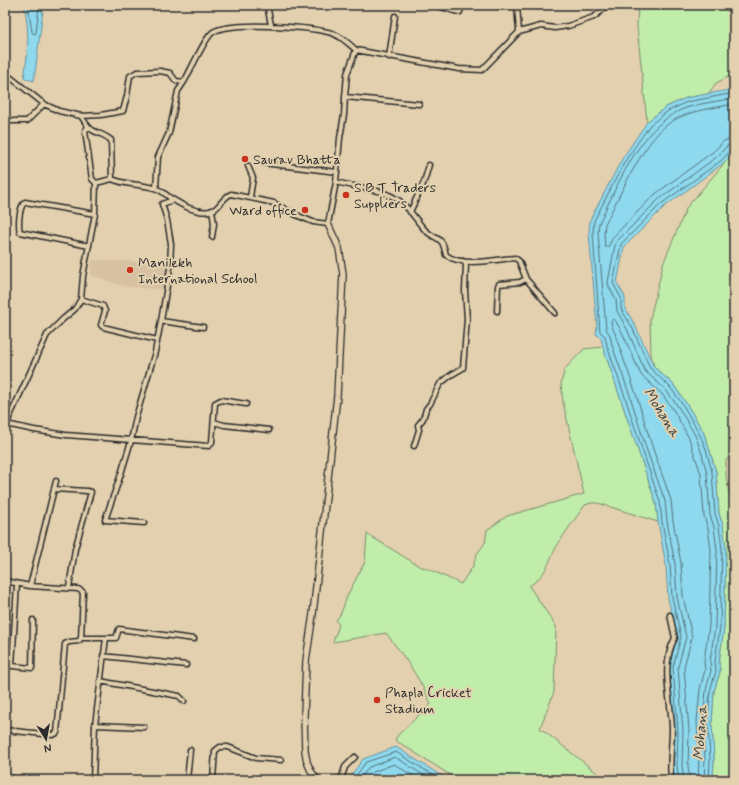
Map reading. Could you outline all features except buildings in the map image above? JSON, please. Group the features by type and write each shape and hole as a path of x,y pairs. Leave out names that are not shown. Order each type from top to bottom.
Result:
{"main road":[{"path":"317,780 311,772 305,751 304,716 306,661 313,614 337,396 343,274 339,248 328,224"}],"street":[{"path":"266,5 271,26"},
{"path":"438,6 454,12 460,12 462,5"},
{"path":"517,5 519,32"},
{"path":"156,188 158,158 169,133 178,91 212,33 223,27 271,26 329,32 344,39 356,50 459,69 482,70 519,32 541,26 555,28 568,26 594,17 607,5"},
{"path":"389,57 395,16"},
{"path":"96,183 112,179 120,183 156,188 173,200 200,211 212,210 220,205 224,197 231,194 250,197 274,203 313,222 328,224 336,182 348,74 356,50"},
{"path":"5,73 44,104 58,111 81,116 101,115 124,111 128,96 130,76 137,72 160,71 170,73 176,81 184,82"},
{"path":"345,97 419,104"},
{"path":"5,121 27,122 44,104"},
{"path":"81,116 93,131 104,135 111,140 112,179"},
{"path":"88,126 85,131 92,179 96,183 95,214 83,276 81,299 75,308 47,335 6,426 66,435 209,446 212,442 215,403 220,400 246,404"},
{"path":"263,163 337,172"},
{"path":"410,212 418,196 429,165"},
{"path":"248,166 253,178 250,197"},
{"path":"336,182 367,188 401,202 430,235 441,239 444,244 446,255 453,260 492,261 515,258 519,261 526,279 555,313"},
{"path":"144,523 105,520 131,441 157,340 170,268 171,244 167,220 162,204 173,200"},
{"path":"89,246 20,232 21,206 25,202 95,214"},
{"path":"212,210 214,224 212,237"},
{"path":"414,446 419,430 418,425 423,419 426,410 440,384 451,374 463,368 467,319 465,291 466,264 463,261"},
{"path":"497,311 499,284 520,282 526,279"},
{"path":"81,299 104,306 105,311 101,325 103,327 157,340"},
{"path":"161,321 203,327"},
{"path":"214,422 224,425 269,430"},
{"path":"30,586 56,481"},
{"path":"54,489 92,492 75,549 69,588"},
{"path":"5,581 30,586 78,589 83,592 81,638"},
{"path":"17,584 12,666 32,668 33,620"},
{"path":"670,615 675,638 670,647 667,661 672,728 670,765 671,780"},
{"path":"5,730 53,735 57,733 65,644 69,642 80,641 81,638 116,638 119,629 194,639"},
{"path":"93,780 95,725 106,638"},
{"path":"104,656 186,665"},
{"path":"100,681 179,696 184,700"},
{"path":"95,725 144,727"},
{"path":"212,780 215,751 220,747 228,748 256,758 281,760"},
{"path":"187,780 190,750"},
{"path":"341,780 345,767 355,756"},
{"path":"10,780 11,778 32,780"}],"shaded area":[{"name":"Manilekh International School","path":"92,260 130,261 149,264 156,262 169,266 165,290 123,286 91,275"}],"green space":[{"path":"638,5 734,5 734,74 716,83 708,94 686,98 666,107 647,122 637,26"},
{"path":"734,152 734,457 730,457 726,460 726,476 734,520 734,780 713,780 714,759 712,723 714,691 720,672 719,662 724,628 726,549 723,525 719,514 716,472 703,431 673,384 654,367 651,354 650,319 663,264 687,207"},
{"path":"603,347 656,503 658,522 598,503 585,505 560,541 544,573 529,586 556,626 554,692 540,728 606,780 458,780 395,740 398,735 431,704 427,694 405,658 386,633 333,642 339,625 336,621 365,562 367,534 419,566 461,584 473,566 477,554 485,543 487,530 507,516 584,494 563,402 561,383 565,369 584,349"}],"water":[{"path":"24,5 42,5 43,10 34,81 24,78 28,42"},
{"name":"Mohana","path":"734,89 734,152 725,162 664,207 624,247 617,283 625,297 625,308 635,325 654,367 673,384 703,431 716,472 719,514 723,525 726,549 724,628 719,662 720,672 714,691 712,723 714,759 713,780 675,780 673,767 674,732 668,667 677,638 668,598 666,565 656,503 601,338 596,334 597,327 589,233 590,220 622,159 647,122 666,107 686,98"},
{"path":"396,747 448,780 348,780 363,759"}],"place":[{"name":"Saurav Bhatta","path":"245,159"},
{"name":"S B T Traders Suppliers","path":"346,195"},
{"name":"Ward office","path":"305,210"},
{"name":"Manilekh International School","path":"130,270"},
{"name":"Phapla Cricket Stadium","path":"377,700"}]}
